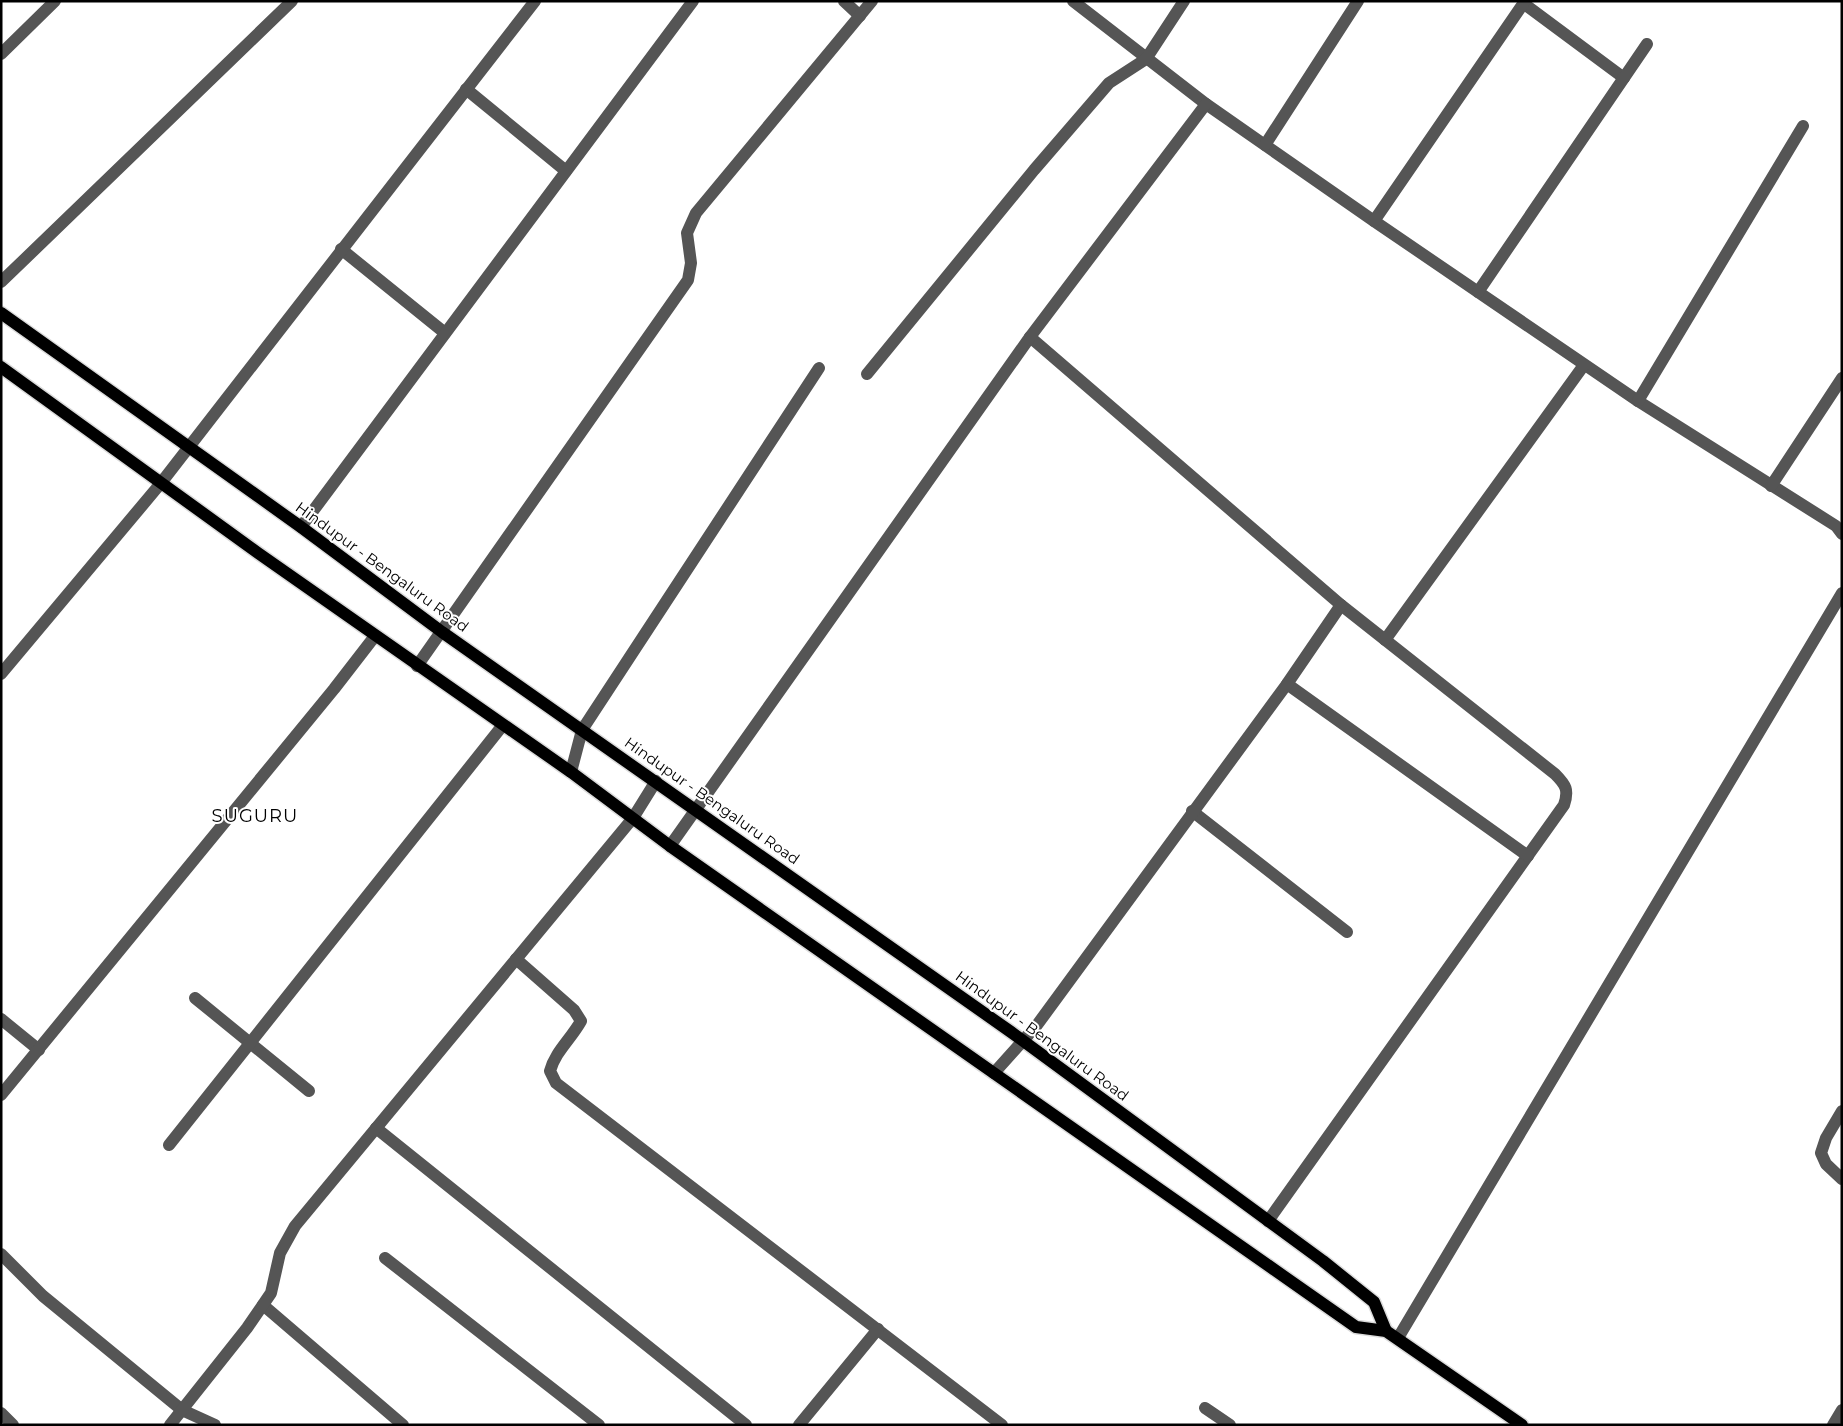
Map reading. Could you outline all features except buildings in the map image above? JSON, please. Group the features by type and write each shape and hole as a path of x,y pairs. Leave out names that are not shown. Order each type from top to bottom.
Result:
{"main road":[{"name":"Hindupur - Bengaluru Road","path":"1,313 301,527 442,632 696,809 1024,1042 1268,1221 1374,1302 1386,1331"},
{"path":"1,367 417,666 571,772 670,846 1356,1327 1386,1331 1398,1338 1522,1425"}],"street":[{"path":"1,54 55,1"},
{"path":"1,282 292,1"},
{"path":"1,674 161,483 535,1"},
{"path":"301,527 694,1"},
{"path":"844,1 860,16"},
{"path":"417,666 688,280 691,263 686,234 696,213 872,1"},
{"path":"1073,1 1146,60 1206,104 1374,221 1638,401 1836,526 1842,534"},
{"path":"867,374 1028,177 1109,83 1146,60 1184,1"},
{"path":"1265,145 1358,1"},
{"path":"1374,221 1524,2 1624,78"},
{"path":"1478,292 1647,44"},
{"path":"466,89 566,171"},
{"path":"670,846 1030,337 1206,104"},
{"path":"1638,401 1803,126"},
{"path":"341,249 445,334"},
{"path":"1030,337 1341,605 1565,784 1568,794 1564,804 1528,856 1268,1221"},
{"path":"1385,640 1584,365"},
{"path":"571,772 582,730 819,368"},
{"path":"1771,486 1842,378"},
{"path":"1398,1338 1842,593"},
{"path":"994,1072 1024,1042 1287,684 1341,605"},
{"path":"1,1096 328,697 375,636"},
{"path":"1287,684 1528,856"},
{"path":"169,1145 503,725"},
{"path":"170,1425 271,1293 280,1254 295,1226 633,818 656,782"},
{"path":"1192,811 1347,932"},
{"path":"516,959 574,1010 581,1021 575,1032 553,1060 550,1071 556,1083 1002,1425"},
{"path":"195,998 309,1091"},
{"path":"1,1019 38,1050"},
{"path":"1842,1112 1826,1138 1821,1153 1826,1164 1842,1179"},
{"path":"376,1128 746,1425"},
{"path":"1,1254 43,1296 182,1410 215,1425"},
{"path":"385,1258 598,1425"},
{"path":"263,1305 403,1425"},
{"path":"799,1425 878,1329"},
{"path":"1205,1408 1230,1425"},
{"path":"1833,1425 1842,1410"},
{"path":"1,1414 13,1425"}],"district":[{"name":"SUGURU","path":"255,816"}]}
